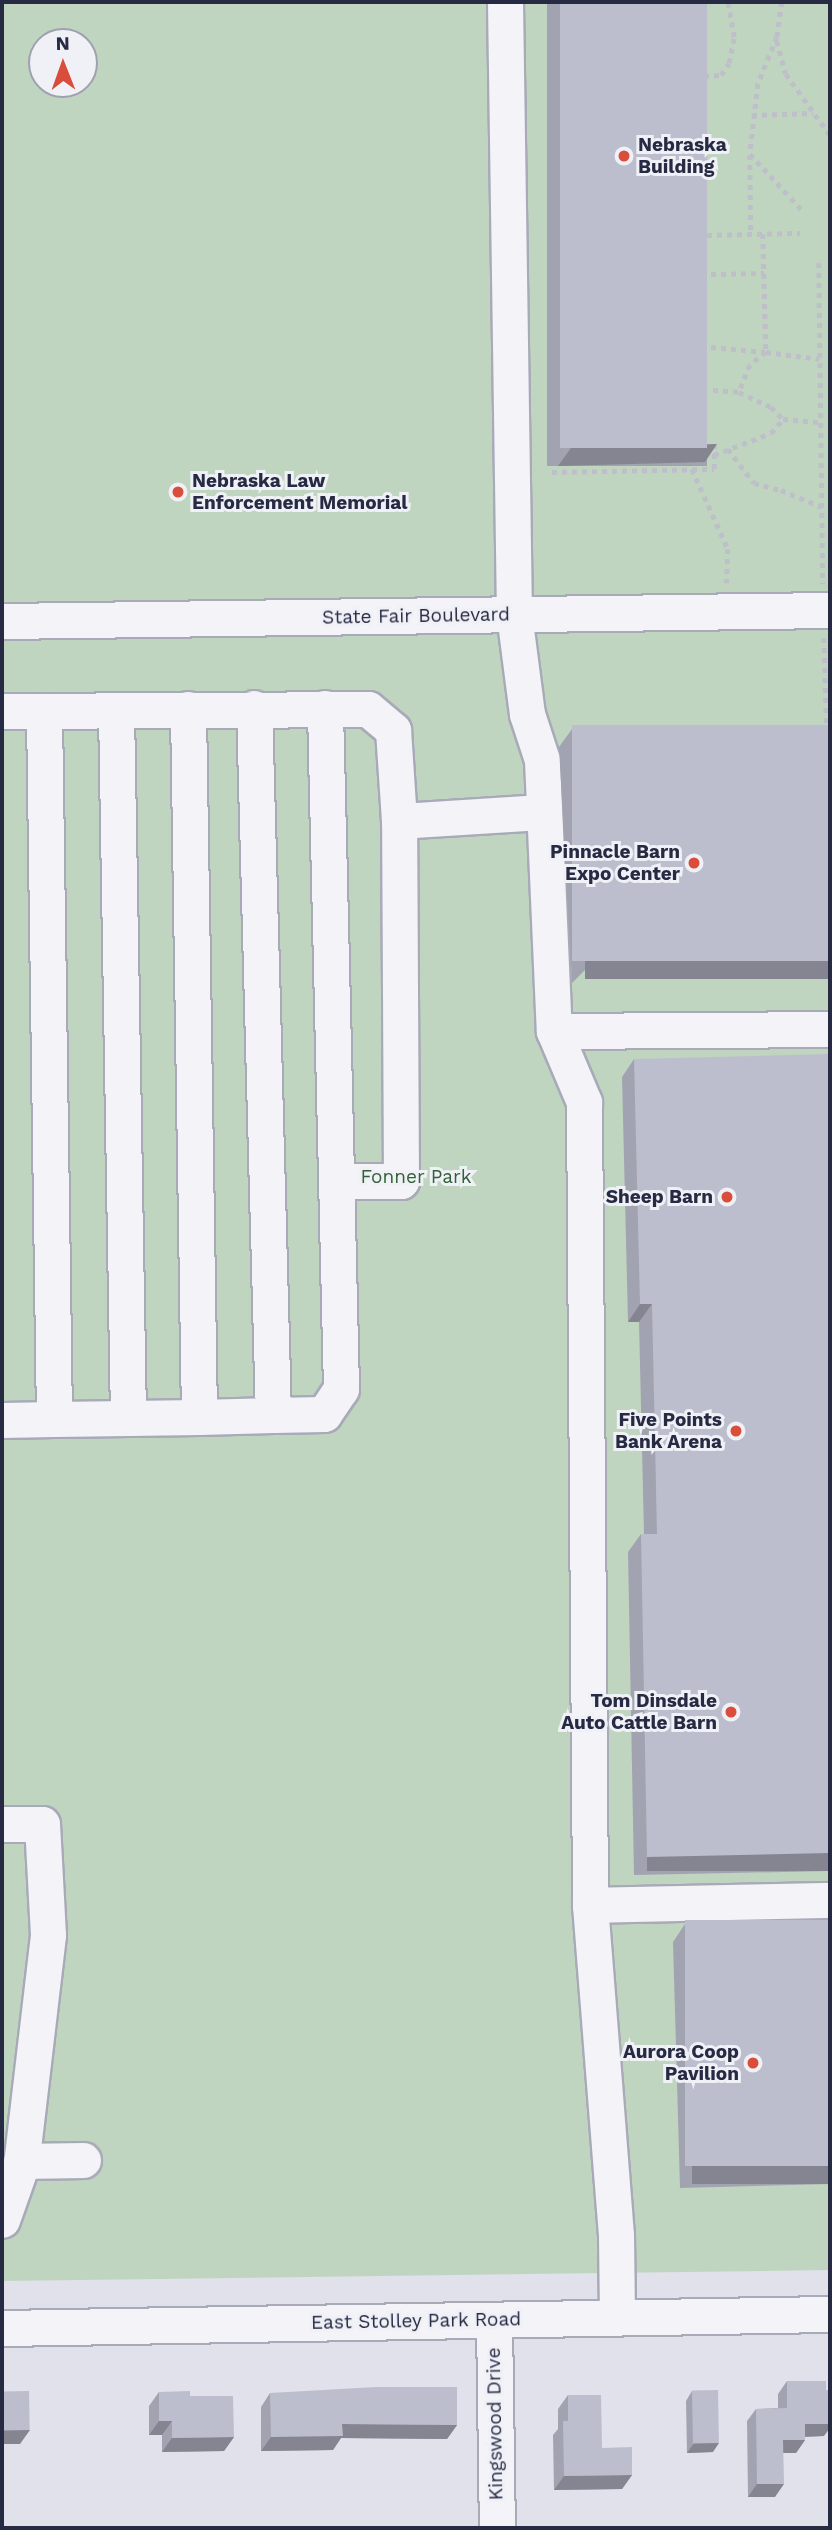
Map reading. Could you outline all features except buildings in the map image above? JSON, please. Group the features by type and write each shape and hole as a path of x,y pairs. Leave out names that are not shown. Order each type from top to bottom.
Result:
{"street":[{"path":"505,2 514,614 527,713 542,760 554,1031 584,1102 590,1905 616,2235 617,2318"},
{"name":"State Fair Boulevard","path":"2,621 827,610"},
{"path":"254,708 273,1415"},
{"path":"2,1420 324,1414 341,1389 325,708"},
{"path":"116,709 128,1418"},
{"path":"188,709 199,1417"},
{"path":"2,711 368,709 394,730 399,821 401,1181 336,1181"},
{"path":"44,711 54,1419"},
{"path":"399,821 544,812"},
{"path":"554,1031 830,1029"},
{"path":"2,1824 42,1824 48,1935 21,2161 2,2220"},
{"path":"590,1905 830,1900"},
{"path":"21,2161 83,2160"},
{"name":"East Stolley Park Road","path":"2,2328 830,2314"},
{"name":"Kingswood Drive","path":"494,2320 496,2528"}],"path":[{"path":"696,77 721,75 729,63 734,37 727,2"},
{"path":"751,234 752,115 758,84 776,41 782,2"},
{"path":"776,41 786,74 830,135"},
{"path":"752,115 813,113"},
{"path":"750,154 802,210"},
{"path":"700,235 800,233"},
{"path":"709,234 709,248"},
{"path":"763,234 766,352"},
{"path":"710,261 710,286"},
{"path":"819,263 822,507 829,725 827,734"},
{"path":"710,274 764,273"},
{"path":"711,335 712,358"},
{"path":"711,347 820,359"},
{"path":"739,392 750,365 766,352"},
{"path":"712,379 713,403"},
{"path":"712,390 739,392 771,407 783,419 821,422"},
{"path":"714,455 771,433 783,419"},
{"path":"552,472 714,470 714,442"},
{"path":"729,449 754,483 782,490 822,507"},
{"path":"691,470 728,549 727,612"},
{"path":"814,726 829,725"}],"green space":[{"name":"Fonner Park","path":"2,2 830,2 830,2270 2,2281"}],"place":[{"name":"Nebraska Building","path":"624,156"},
{"name":"Nebraska Law Enforcement Memorial","path":"178,492"},
{"name":"Pinnacle Barn Expo Center","path":"694,863"},
{"name":"Sheep Barn","path":"727,1197"},
{"name":"Five Points Bank Arena","path":"736,1431"},
{"name":"Tom Dinsdale Auto Cattle Barn","path":"731,1712"},
{"name":"Aurora Coop Pavilion","path":"753,2063"}]}
